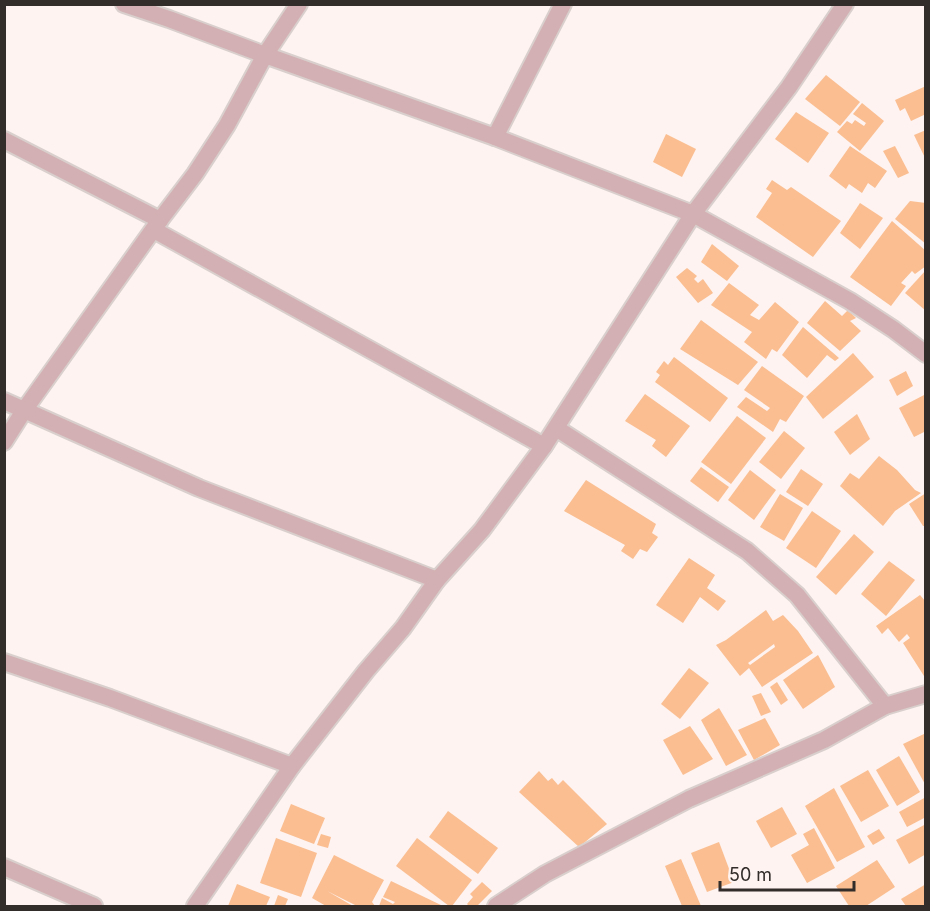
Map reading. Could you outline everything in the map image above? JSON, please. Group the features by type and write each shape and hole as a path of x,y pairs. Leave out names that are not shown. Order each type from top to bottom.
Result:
{"street":[{"path":"124,4 495,136 693,214 850,301 926,354"},
{"path":"4,441 195,174 227,125 265,55 299,4"},
{"path":"495,136 563,4"},
{"path":"195,906 292,766 366,671 403,628 437,580 482,530 544,446 693,214 789,87 845,4"},
{"path":"4,140 544,446"},
{"path":"4,401 199,488 437,580"},
{"path":"556,428 747,551 798,595 885,706"},
{"path":"4,662 110,698 292,766"},
{"path":"496,906 545,874 689,800 824,740 885,706 926,694"},
{"path":"4,867 94,906"}],"building":[{"path":"826,75 860,102 840,126 805,99"},
{"path":"926,86 926,114 911,121 905,108 900,111 895,100"},
{"path":"862,103 884,121 860,151 837,132 847,121 852,124 855,120 864,126 866,123 853,114"},
{"path":"796,112 829,133 808,163 775,139"},
{"path":"926,130 926,160 914,135"},
{"path":"666,134 696,149 682,177 653,162"},
{"path":"850,146 887,171 875,188 868,183 862,193 849,184 846,189 829,176"},
{"path":"895,146 909,173 898,178 883,151"},
{"path":"772,180 787,190 791,187 841,221 813,257 756,217 772,193 766,189"},
{"path":"910,201 926,203 926,244 895,219"},
{"path":"860,203 883,218 860,249 840,233"},
{"path":"892,221 926,251 926,266 915,274 912,271 901,283 906,286 891,306 850,277"},
{"path":"712,244 739,266 727,281 701,262"},
{"path":"687,268 697,276 694,279 698,283 703,279 713,293 698,303 676,277"},
{"path":"926,270 926,311 905,293"},
{"path":"729,283 759,305 750,315 759,320 775,302 799,322 777,352 772,349 766,359 744,342 752,332 711,305"},
{"path":"825,301 842,316 848,310 856,318 850,321 861,331 840,351 807,323"},
{"path":"701,320 758,362 738,385 680,349"},
{"path":"803,327 839,358 835,361 827,355 807,378 782,355"},
{"path":"853,353 874,377 823,419 806,397"},
{"path":"674,357 728,398 710,422 655,382 660,375 656,372 664,361 668,365"},
{"path":"762,366 804,396 786,422 780,419 773,432 737,407 746,397 767,411 770,408 744,390"},
{"path":"906,371 913,386 897,396 889,380"},
{"path":"645,394 690,426 666,457 652,446 656,440 625,421"},
{"path":"926,394 926,431 914,437 899,408"},
{"path":"857,414 870,439 850,455 834,432"},
{"path":"737,416 766,438 731,484 701,462"},
{"path":"784,431 805,448 781,479 759,462"},
{"path":"879,456 921,493 895,511 883,526 840,486 850,473 859,479"},
{"path":"701,467 729,487 718,502 690,481"},
{"path":"801,469 823,484 808,506 786,492"},
{"path":"750,470 776,490 754,520 728,500"},
{"path":"586,480 656,524 652,533 658,537 647,552 640,549 633,559 621,551 625,545 564,511"},
{"path":"926,493 926,526 923,526 909,504"},
{"path":"780,494 803,508 784,541 760,527"},
{"path":"812,511 841,531 816,568 786,548"},
{"path":"854,534 874,552 836,595 816,577"},
{"path":"689,558 715,575 707,588 726,601 718,611 700,597 683,623 656,605"},
{"path":"889,561 915,580 886,616 861,594"},
{"path":"920,595 926,602 926,675 924,676 903,643 910,638 907,634 899,642 888,628 882,634 876,626"},
{"path":"766,610 773,621 783,615 798,631 813,653 762,687 749,668 740,676 716,645","holes":["774,644 775,647 750,665 748,663"]},
{"path":"818,655 835,687 803,709 783,680"},
{"path":"689,668 709,683 680,719 661,704"},
{"path":"777,682 788,700 781,705 770,687"},
{"path":"761,693 771,712 761,716 752,696"},
{"path":"719,708 747,755 726,766 701,720"},
{"path":"765,718 780,745 754,760 738,730"},
{"path":"690,726 713,759 683,775 663,740"},
{"path":"926,733 926,786 903,744"},
{"path":"899,756 920,792 897,806 876,770"},
{"path":"868,770 889,806 861,822 840,786"},
{"path":"539,771 548,781 552,778 558,785 563,780 607,824 579,847 519,792"},
{"path":"834,788 865,847 837,862 805,806"},
{"path":"926,797 926,817 907,827 899,812"},
{"path":"291,804 325,818 314,844 280,831"},
{"path":"782,807 797,834 771,848 756,821"},
{"path":"448,811 498,848 478,874 429,837"},
{"path":"926,824 926,854 909,864 896,840"},
{"path":"814,828 835,868 807,883 791,855 809,845 803,834"},
{"path":"879,829 885,838 873,845 867,836"},
{"path":"321,834 331,837 328,848 317,845"},
{"path":"276,838 317,853 301,897 260,883"},
{"path":"417,838 472,880 452,906 396,866"},
{"path":"719,842 734,882 707,892 691,853"},
{"path":"334,855 384,880 372,902 375,906 357,906 327,891 353,906 326,906 312,898"},
{"path":"681,859 701,906 682,906 665,866"},
{"path":"877,860 895,887 866,906 849,906 836,886"},
{"path":"391,881 443,906 379,906 382,898 393,904 395,902 383,897"},
{"path":"482,882 492,891 477,906 469,906 467,904 473,897 470,894"},
{"path":"237,884 270,897 266,906 228,906"},
{"path":"926,884 926,906 906,906 901,899"},
{"path":"278,895 288,899 285,906 274,906"}]}
